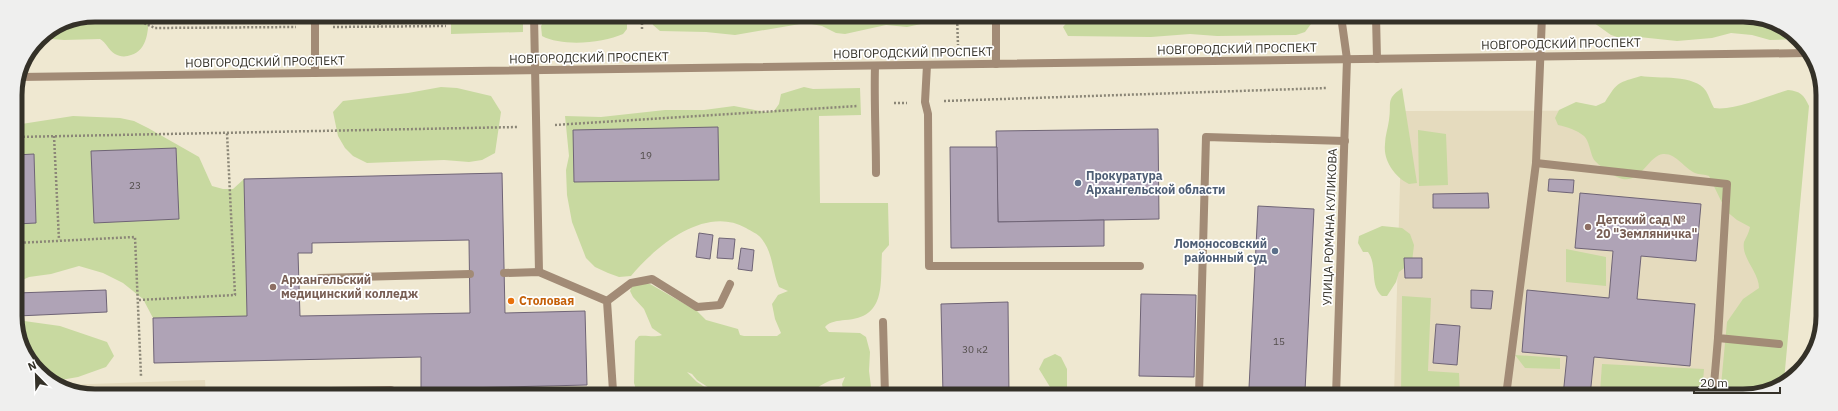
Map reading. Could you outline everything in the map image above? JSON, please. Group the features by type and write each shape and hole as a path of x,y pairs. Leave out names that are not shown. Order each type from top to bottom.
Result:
{"street":[{"path":"315,22 315,73"},
{"path":"534,22 539,272"},
{"path":"996,22 996,64"},
{"name":"УЛИЦА РОМАНА КУЛИКОВА","path":"1336,389 1347,59 1342,22"},
{"path":"1376,22 1377,59"},
{"path":"1507,389 1536,163 1537,111 1542,56 1542,22"},
{"name":"НОВГОРОДСКИЙ ПРОСПЕКТ","path":"25,77 1802,53"},
{"path":"927,65 925,102 928,114 929,266 1140,266"},
{"path":"875,66 873,104 876,114 876,173"},
{"path":"1199,389 1206,137 1344,141"},
{"path":"1536,163 1727,184 1714,389"},
{"path":"504,273 539,272 607,301"},
{"path":"320,278 470,274"},
{"path":"607,301 631,283 652,279 697,308 720,305 730,284"},
{"path":"607,301 613,389"},
{"path":"883,322 885,389"},
{"path":"1718,338 1779,344"}],"path":[{"path":"142,22 155,28 446,26"},
{"path":"380,22 380,27"},
{"path":"642,22 642,30"},
{"path":"957,22 959,65"},
{"path":"22,137 537,127 873,104 1329,88"},
{"path":"138,300 235,296 227,133"},
{"path":"54,136 59,240"},
{"path":"22,243 135,237 142,389"}],"shaded area":[{"name":"Детский сад № 20 \"Земляничка\"","path":"1788,110 1764,385 1747,389 1394,389 1402,111"},
{"path":"205,380 206,389 95,389 81,388 71,385"}],"green space":[{"path":"148,22 144,44 141,49 131,55 121,56 113,53 100,39 49,39 67,28 81,23"},
{"path":"523,22 523,32 451,34 451,24 331,23"},
{"path":"544,22 627,22 627,29 623,34 605,40 572,43 561,42 542,36 541,26"},
{"path":"652,22 922,22 921,24 907,27 886,25 845,34 836,33 822,26 806,23 735,35 706,32 660,31"},
{"path":"1067,22 1309,22 1311,24 1305,32 1296,35 1217,36 1190,34 1151,37 1068,36 1063,27"},
{"path":"1593,22 1757,23 1771,28 1790,39 1770,40 1752,35 1731,33 1712,38 1677,41 1639,37 1620,38 1611,35"},
{"path":"1641,76 1676,78 1694,82 1706,91 1714,108 1741,105 1788,90 1796,91 1801,94 1809,106 1784,376 1771,383 1747,389 1721,389 1727,322 1743,299 1759,288 1756,276 1747,259 1744,248 1744,242 1750,227 1737,220 1726,211 1709,176 1695,173 1676,158 1668,154 1663,154 1657,156 1643,170 1632,178 1625,179 1617,177 1597,163 1593,158 1584,136 1572,129 1558,125 1555,118 1559,110 1576,102 1596,106 1605,102 1616,86"},
{"path":"441,87 457,88 491,96 501,112 495,153 482,160 469,162 444,160 367,163 353,156 345,148 338,136 333,112 343,101 408,93"},
{"path":"804,87 813,89 860,88 861,115 819,116 820,203 888,203 889,245 882,253 880,287 875,306 868,313 859,318 834,322 825,327 829,332 860,333 866,337 870,352 869,371 871,389 843,389 842,384 845,377 827,382 815,389 711,389 697,380 692,374 687,372 697,382 708,389 636,389 634,383 635,341 639,336 662,335 652,328 644,309 633,297 630,291 632,286 643,282 650,284 697,311 706,320 738,329 740,335 744,336 777,336 781,333 775,319 772,304 778,295 788,291 779,287 768,249 761,238 746,228 730,222 714,222 698,225 682,232 641,264 631,276 619,277 595,267 586,258 572,222 567,195 566,170 569,156 565,116 601,117 665,110 704,110 734,106 765,112 774,111 779,104 781,94"},
{"path":"1402,88 1417,183 1409,184 1399,177 1391,168 1385,150 1385,138 1390,114 1390,102 1393,96"},
{"path":"73,116 120,118 134,121 199,157 212,186 223,189 233,189 244,179 247,316 153,318 143,299 123,283 103,273 79,266 51,274 29,277 22,280 22,124"},
{"path":"1418,130 1446,134 1448,185 1419,186"},
{"path":"1382,226 1402,228 1410,234 1414,245 1412,262 1399,272 1396,282 1387,296 1382,296 1378,292 1374,281 1373,263 1371,257 1368,252 1363,252 1358,243 1359,236"},
{"path":"1566,249 1606,257 1606,286 1566,282"},
{"path":"1402,296 1431,298 1428,371 1459,373 1460,389 1401,389"},
{"path":"22,321 60,326 107,342 114,356 106,367 78,377 59,379 56,377 56,355 34,355 26,339"},
{"path":"1055,354 1061,357 1067,369 1067,389 1050,389 1039,369 1044,359"},
{"path":"1515,355 1560,358 1560,369 1525,368"},
{"path":"1602,364 1704,369 1703,389 1600,389"}],"building":[{"path":"718,127 719,180 574,182 573,130"},
{"name":"Прокуратура Архангельской области","path":"1158,129 1159,219 998,222 996,131"},
{"path":"950,147 997,147 998,222 1104,220 1104,246 951,248"},
{"path":"176,148 179,219 94,223 91,151"},
{"path":"34,154 36,223 22,224 22,155"},
{"name":"Архангельский медицинский колледж","path":"502,173 505,313 585,311 587,385 421,389 421,357 154,363 153,318 247,316 244,179","holes":["469,240 470,313 300,316 298,253 312,253 312,243"]},
{"path":"1549,179 1574,180 1573,193 1548,191"},
{"path":"1488,193 1489,208 1433,208 1433,194"},
{"path":"1580,193 1701,204 1696,261 1641,256 1637,299 1695,304 1690,366 1594,357 1591,389 1564,389 1567,356 1522,352 1527,290 1609,298 1613,251 1575,248"},
{"path":"1258,206 1314,209 1305,389 1249,388"},
{"path":"699,233 713,235 710,259 696,257"},
{"path":"719,238 735,239 733,259 717,258"},
{"path":"741,248 754,250 752,271 738,269"},
{"path":"1404,258 1422,258 1422,278 1405,278"},
{"path":"106,290 107,312 22,316 22,293"},
{"path":"1471,290 1493,291 1491,309 1471,308"},
{"path":"1141,294 1196,295 1194,377 1139,376"},
{"path":"1008,302 1009,389 943,389 941,304"},
{"path":"1436,324 1460,326 1457,365 1433,363"}],"place":[{"name":"Прокуратура Архангельской области","path":"1078,183"},
{"name":"Детский сад № 20 \"Земляничка\"","path":"1588,227"},
{"name":"Ломоносовский районный cуд","path":"1275,251"},
{"name":"Архангельский медицинский колледж","path":"273,287"},
{"name":"Столовая","path":"511,301"}]}
